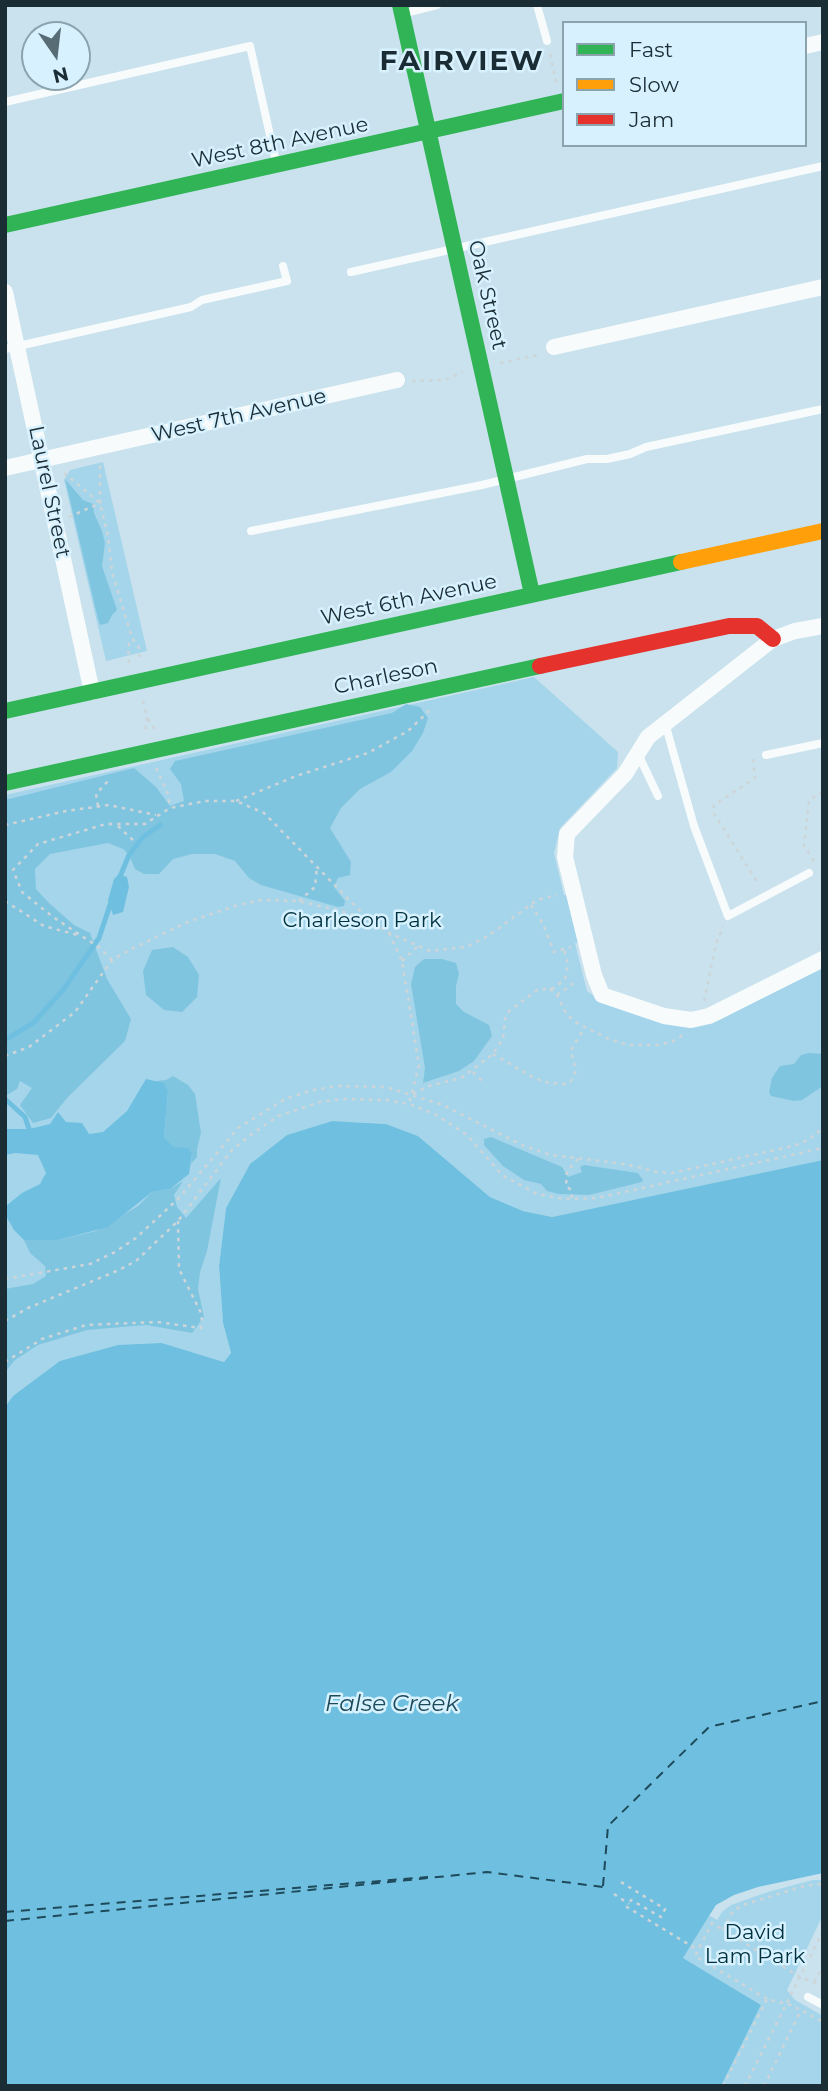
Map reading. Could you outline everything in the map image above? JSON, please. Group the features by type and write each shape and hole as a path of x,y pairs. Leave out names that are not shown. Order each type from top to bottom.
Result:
{"main road":[{"name":"Oak Street","path":"401,9 532,594"},
{"name":"West 8th Avenue","path":"5,225 562,101"},
{"name":"West 6th Avenue","path":"5,711 823,531"},
{"name":"Charleson","path":"5,783 729,626 757,626 773,639"}],"street":[{"path":"554,347 823,287"},
{"name":"Laurel Street","path":"5,292 11,348 43,460 92,692"},
{"name":"West 7th Avenue","path":"5,468 397,380"},
{"path":"823,626 795,631 773,639 648,737 625,774 567,834 565,857 594,975 602,995 664,1016 691,1020 709,1016 823,958"}],"lane":[{"path":"401,9 437,5"},
{"path":"537,5 547,41"},
{"path":"5,102 250,46 277,165"},
{"path":"351,272 823,166"},
{"path":"11,348 191,307 202,300 287,281 283,266"},
{"path":"251,531 507,479 587,459 607,459 646,447 823,409"},
{"path":"665,723 694,826 728,916 809,873"},
{"path":"766,755 823,743"},
{"path":"637,753 658,796"},
{"path":"808,1997 823,2005"}],"path":[{"path":"547,41 557,85"},
{"path":"493,364 533,357 554,347"},
{"path":"397,380 445,380 469,370"},
{"path":"100,464 100,503 112,572 127,617"},
{"path":"64,473 100,503"},
{"path":"69,517 100,503"},
{"path":"112,960 100,948 22,892 13,870 38,844 106,824 145,824 170,808 205,801 236,801 296,776 368,753 408,731 434,706"},
{"path":"766,755 753,758 755,778 714,805 713,812 766,896"},
{"path":"98,806 96,794 113,773 109,760"},
{"path":"163,782 170,808"},
{"path":"816,865 804,846 808,800 823,792"},
{"path":"236,801 264,813 368,919 389,933 430,951 466,947 488,936 537,900 573,890"},
{"path":"5,825 66,811 109,805 158,815"},
{"path":"117,824 135,843"},
{"path":"298,901 315,887 317,866"},
{"path":"5,1056 35,1043 75,1012 112,960 161,934 212,912 262,900 298,901 368,919"},
{"path":"5,901 44,926 84,937"},
{"path":"531,905 543,924 554,952 586,943"},
{"path":"550,989 557,995 567,1014 609,1039 628,1045 660,1045 676,1040 690,1031 701,1018 716,943 722,928"},
{"path":"389,933 401,961 419,1065 409,1104"},
{"path":"401,961 418,946"},
{"path":"413,1094 429,1086 461,1079 493,1054 503,1038 509,1010 537,990 550,989 561,984 567,975 568,965 564,949"},
{"path":"557,995 567,986"},
{"path":"493,1054 541,1081 569,1083 576,1071 571,1051 585,1027"},
{"path":"473,1072 483,1082"},
{"path":"5,1279 90,1264 115,1252 136,1238 178,1199 238,1128 285,1099 313,1090 338,1086 386,1087 443,1105 524,1146 551,1155 672,1173 793,1146 808,1140 823,1128"},
{"path":"5,1321 28,1308 136,1261 178,1221 232,1150 278,1116 320,1102 342,1099 386,1100 409,1104 435,1114 467,1135 502,1175 537,1194 572,1199 597,1198 823,1148"},
{"path":"572,1199 571,1190 566,1186 567,1171 578,1159"},
{"path":"5,1363 42,1339 86,1325 157,1322 201,1328 202,1315 179,1269 178,1221"},
{"path":"621,1882 665,1909 661,1917 631,1900 627,1907 698,1950"},
{"path":"723,1930 732,1913 740,1906 804,1886 823,1884"},
{"path":"614,1894 629,1904"},
{"path":"823,1986 800,1976 712,1923 695,1956 767,1999 787,2003 823,2022"},
{"path":"745,2086 823,1931"},
{"path":"764,2086 823,1966"},
{"path":"723,2086 767,1999"}],"green space":[{"path":"103,462 147,651 106,661 64,480 70,470"},
{"name":"Charleson Park","path":"534,677 618,752 617,768 560,828 554,853 564,895 567,895 580,942 575,943 587,991 596,997 702,1024 720,1020 823,965 823,1160 552,1217 523,1211 490,1197 418,1136 386,1124 332,1121 287,1135 250,1164 226,1208 219,1266 223,1323 231,1353 224,1362 162,1343 13,1396 5,1407 5,795"},
{"name":"David Lam Park","path":"823,1877 823,1915 787,1990 795,2000 823,2016 823,2086 721,2086 761,2005 683,1958 709,1916 729,1902"}],"shaded area":[{"path":"65,479 83,500 93,504 102,531 105,543 102,566 117,610 108,623 100,625 98,619"},
{"path":"406,704 420,707 428,718 412,751 391,772 360,789 341,808 330,828 351,862 350,875 338,878 334,887 345,901 344,906 338,907 261,885 249,878 235,861 215,854 192,854 173,859 159,874 144,874 135,869 123,849 108,843 50,854 35,869 36,889 74,925 90,933 107,979 131,1019 125,1041 67,1098 51,1118 33,1123 20,1105 32,1088 20,1081 17,1089 7,1095 5,1102 5,800 134,768 156,787 170,806 184,801 181,784 170,769 175,761 392,713"},
{"path":"173,947 188,957 199,975 197,997 182,1012 164,1010 146,995 143,971 152,950"},
{"path":"424,959 442,959 456,963 459,974 456,1004 464,1012 489,1025 492,1036 474,1061 459,1071 423,1083 425,1068 411,984 415,967"},
{"path":"823,1054 823,1086 802,1100 771,1096 769,1092 772,1078 780,1066 794,1064 801,1055"},
{"path":"173,1076 188,1085 195,1094 201,1133 197,1157 191,1164 192,1154 174,1147 164,1137 168,1091 156,1081"},
{"path":"491,1137 562,1167 568,1177 582,1172 580,1167 584,1165 638,1173 643,1180 589,1195 547,1191 541,1184 524,1180 503,1166 484,1145 484,1139"},
{"path":"221,1178 207,1251 200,1272 198,1289 204,1317 192,1333 146,1325 87,1330 38,1345 15,1360 5,1372 5,1289 33,1284 46,1276 45,1266 30,1253 24,1240 58,1240 96,1231 138,1206 152,1192 170,1189 183,1181 174,1195 177,1207 186,1218"}],"water":[{"path":"119,874 127,877 129,887 123,912 113,915 108,900 114,879"},
{"path":"146,1079 164,1083 168,1091 164,1137 174,1147 188,1148 192,1154 189,1174 170,1189 152,1192 108,1227 58,1240 24,1240 6,1216 6,1206 22,1193 40,1184 46,1173 38,1155 5,1155 5,1129 29,1129 50,1124 58,1112 66,1122 82,1123 89,1134 103,1132 127,1111"},
{"name":"False Creek","path":"332,1121 386,1124 418,1136 490,1197 523,1211 552,1217 823,1160 823,1877 729,1902 714,1919 709,1916 683,1958 761,2005 721,2086 5,2086 5,1407 13,1396 60,1361 118,1345 162,1343 224,1362 231,1353 223,1323 219,1266 226,1208 250,1164 287,1135"}],"pier":[{"path":"823,1873 823,1880 813,1880 768,1892 731,1905 717,1920 709,1916 716,1905 734,1895"}],"waterway":[{"path":"119,879 129,855 143,837 160,825"},
{"path":"5,1040 33,1023 63,990 99,938 111,902"},
{"path":"5,1099 25,1117 29,1129"}],"ferry route":[{"path":"603,1886 608,1826 709,1727 823,1701"},
{"path":"5,1921 487,1872 603,1887"},
{"path":"5,1912 428,1877"}],"traffic: fast":[{"path":"400,5 532,594"},
{"path":"5,225 562,101"},
{"path":"5,711 681,562"},
{"path":"5,783 540,666"}],"traffic: slow":[{"path":"681,562 823,531"}],"traffic: jam":[{"path":"540,666 729,626 757,626 773,639"}],"district":[{"name":"FAIRVIEW","path":"462,62"}]}
